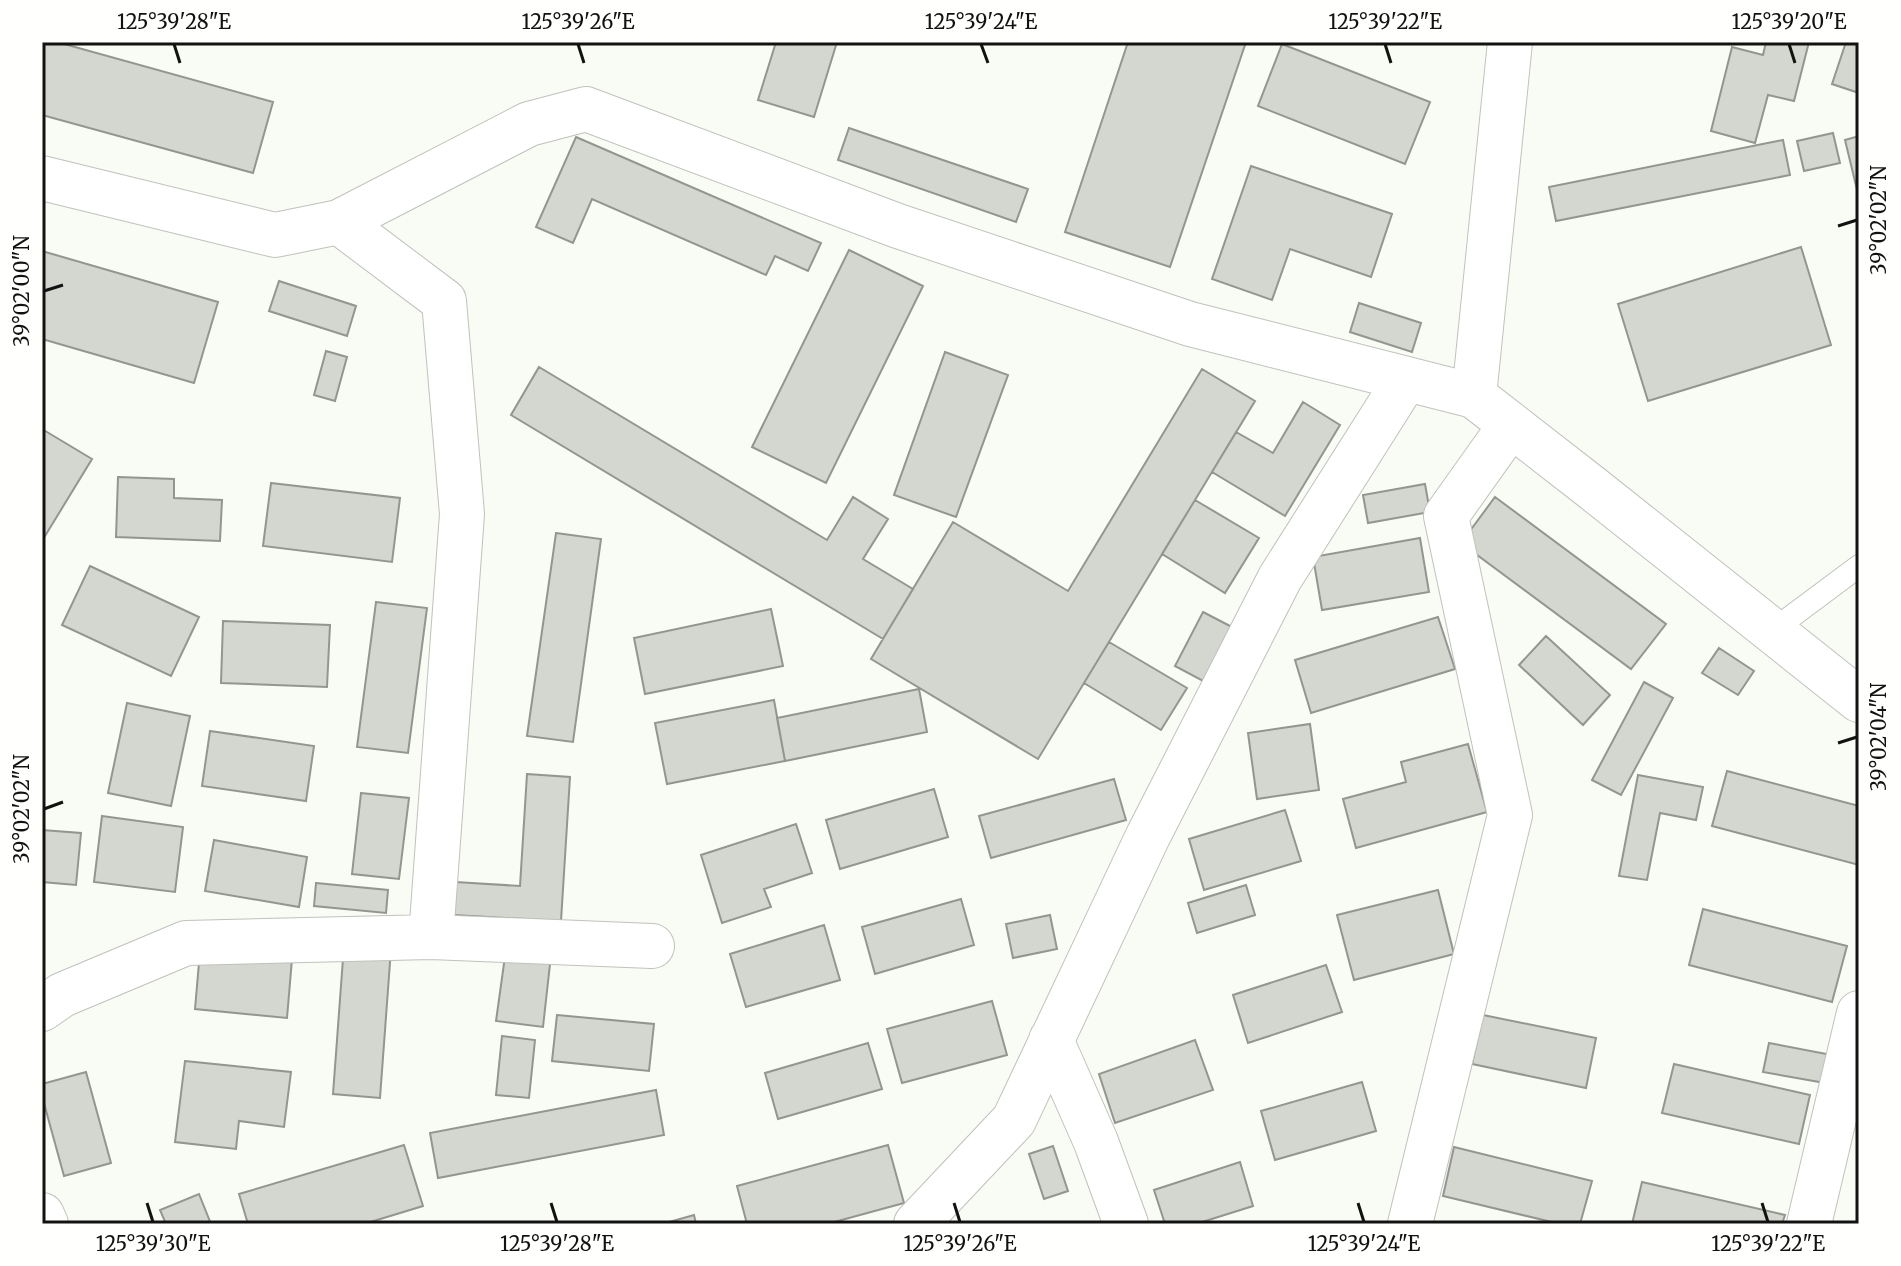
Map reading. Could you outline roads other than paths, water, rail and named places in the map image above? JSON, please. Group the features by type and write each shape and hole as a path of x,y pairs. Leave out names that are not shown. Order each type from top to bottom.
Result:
{"street":[{"path":"1474,396 1510,42"},
{"path":"42,178 275,235 339,222 529,124 586,109 898,226 1190,324 1474,396 1859,700"},
{"path":"339,222 444,301 462,514 431,937"},
{"path":"916,1224 1014,1120 1148,836 1280,578 1406,379"},
{"path":"1410,1224 1510,815 1446,516 1510,426"},
{"path":"42,1009 62,995 186,943 431,937 652,946"},
{"path":"1809,1224 1859,1013"},
{"path":"1051,1040 1096,1142 1126,1224"},
{"path":"42,1215 46,1224"}],"lane":[{"path":"1772,631 1859,566"}]}
